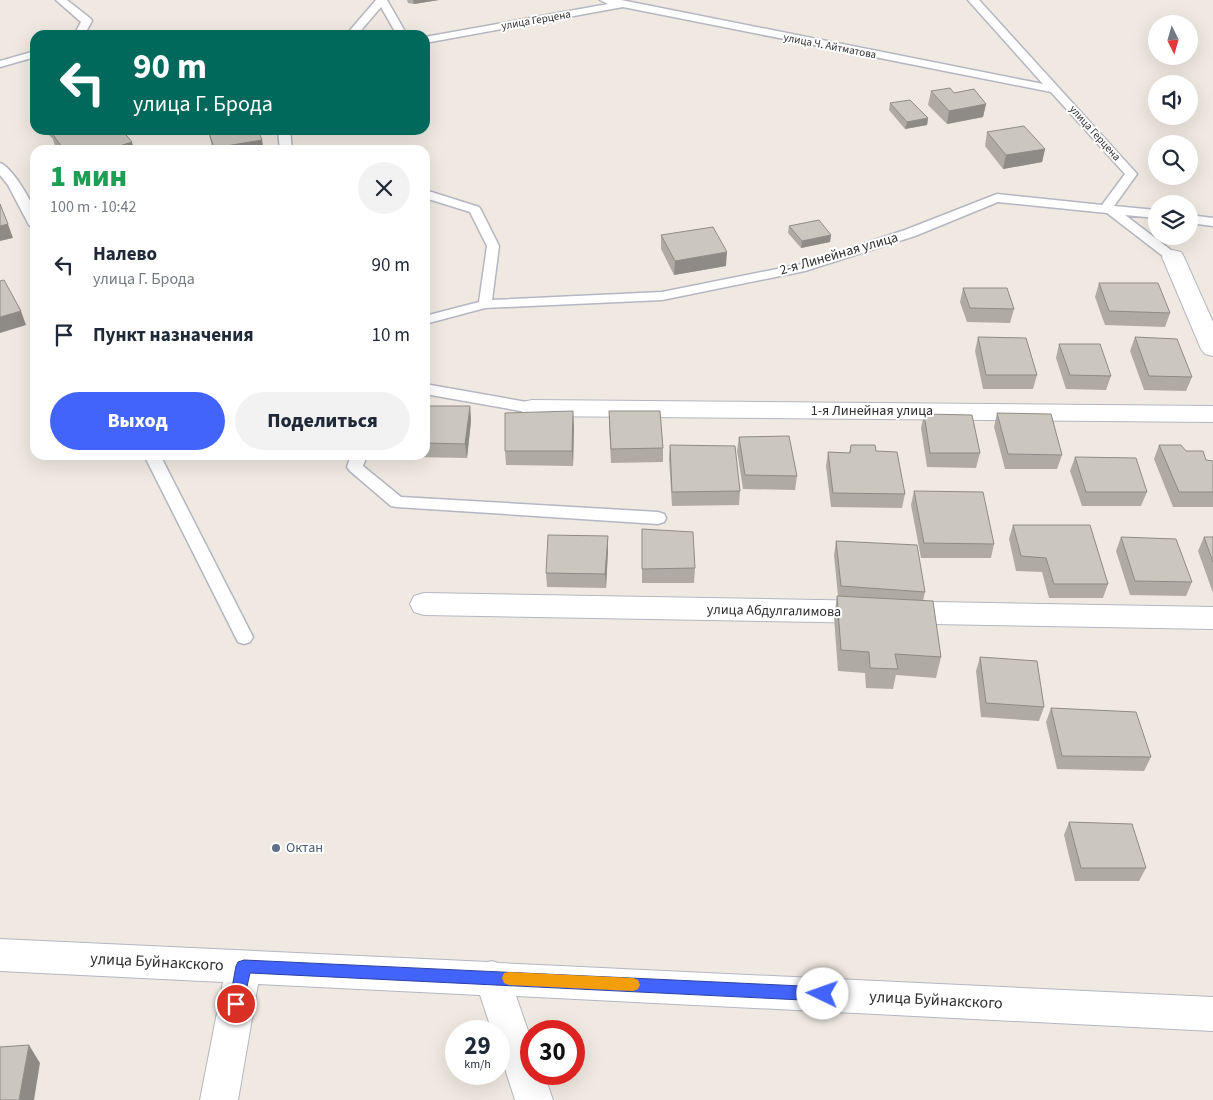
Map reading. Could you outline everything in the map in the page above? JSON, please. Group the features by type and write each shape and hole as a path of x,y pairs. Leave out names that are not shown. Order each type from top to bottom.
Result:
{"street":[{"path":"1173,257 1213,349"},
{"name":"1-я Линейная улица","path":"532,408 1213,414"},
{"name":"улица Абдулгалимова","path":"424,604 1213,618"},
{"name":"улица Буйнакского","path":"0,955 492,977 1213,1014"},
{"path":"219,1100 244,966"},
{"path":"492,977 534,1100"}],"lane":[{"path":"60,0 87,21 82,30"},
{"path":"355,30 382,0 399,30"},
{"name":"улица Ч. Айтматова","path":"605,0 620,5 1056,90"},
{"name":"улица Герцена","path":"430,39 646,0"},
{"name":"улица Герцена","path":"973,0 1131,174 1106,208"},
{"path":"0,64 30,55"},
{"path":"0,168 14,184 30,215"},
{"path":"430,196 475,210 493,246 485,304"},
{"name":"2-я Линейная улица","path":"430,319 485,304 662,296 796,269 910,233 997,198 1148,213"},
{"path":"1106,208 1173,257"},
{"path":"1198,220 1213,222"},
{"path":"430,390 532,408"},
{"path":"430,397 445,393"},
{"path":"155,460 244,637"},
{"path":"358,460 356,467 396,502 658,518"}],"building":[{"path":"950,88 954,93 974,89 986,104 949,111 931,91"},
{"path":"910,100 928,118 907,122 890,103"},
{"path":"1024,126 1045,149 1006,155 987,132"},
{"path":"53,135 126,135 132,142 123,145 60,145"},
{"path":"210,135 260,135 262,140 232,145 213,145"},
{"path":"0,204 8,224 0,226"},
{"path":"819,220 831,235 802,241 789,226"},
{"path":"713,227 727,252 675,261 661,235"},
{"path":"4,280 21,311 0,317 0,281"},
{"path":"1099,283 1158,283 1170,313 1109,311"},
{"path":"963,288 1007,288 1014,309 970,308"},
{"path":"978,337 1026,338 1037,375 986,375"},
{"path":"1135,337 1177,339 1192,377 1149,376"},
{"path":"1059,344 1100,344 1111,376 1070,375"},
{"path":"430,406 470,406 465,444 430,443"},
{"path":"573,411 572,451 505,451 505,413"},
{"path":"609,411 660,411 663,448 611,449"},
{"path":"997,413 1051,414 1062,455 1008,454"},
{"path":"924,414 972,415 980,453 930,453"},
{"path":"789,436 797,476 745,475 739,437"},
{"path":"670,445 735,446 740,491 672,492"},
{"path":"851,445 875,445 876,451 897,452 905,494 833,493 828,452 850,453"},
{"path":"1159,445 1181,445 1186,451 1203,451 1206,460 1213,461 1213,492 1179,492"},
{"path":"1075,457 1136,458 1147,492 1086,492"},
{"path":"914,491 983,492 994,544 924,543"},
{"path":"1013,525 1090,525 1108,584 1054,584 1046,558 1021,556"},
{"path":"642,529 693,532 695,568 642,569"},
{"path":"548,535 608,536 605,574 546,573"},
{"path":"1121,537 1176,539 1192,582 1135,581"},
{"path":"1204,537 1213,537 1213,562"},
{"path":"836,541 917,545 925,592 841,586"},
{"path":"837,596 933,601 941,657 895,654 898,669 870,668 869,652 841,650"},
{"path":"980,657 1037,661 1044,707 986,703"},
{"path":"1051,708 1136,712 1151,757 1062,756"},
{"path":"1069,822 1132,824 1146,868 1081,868"},
{"path":"29,1045 19,1100 0,1100 0,1047"}],"slow traffic":[{"path":"509,978 633,985"}],"place":[{"name":"Октан","path":"276,848"}],"route":[{"path":"236,1004 244,966 823,994"}]}
